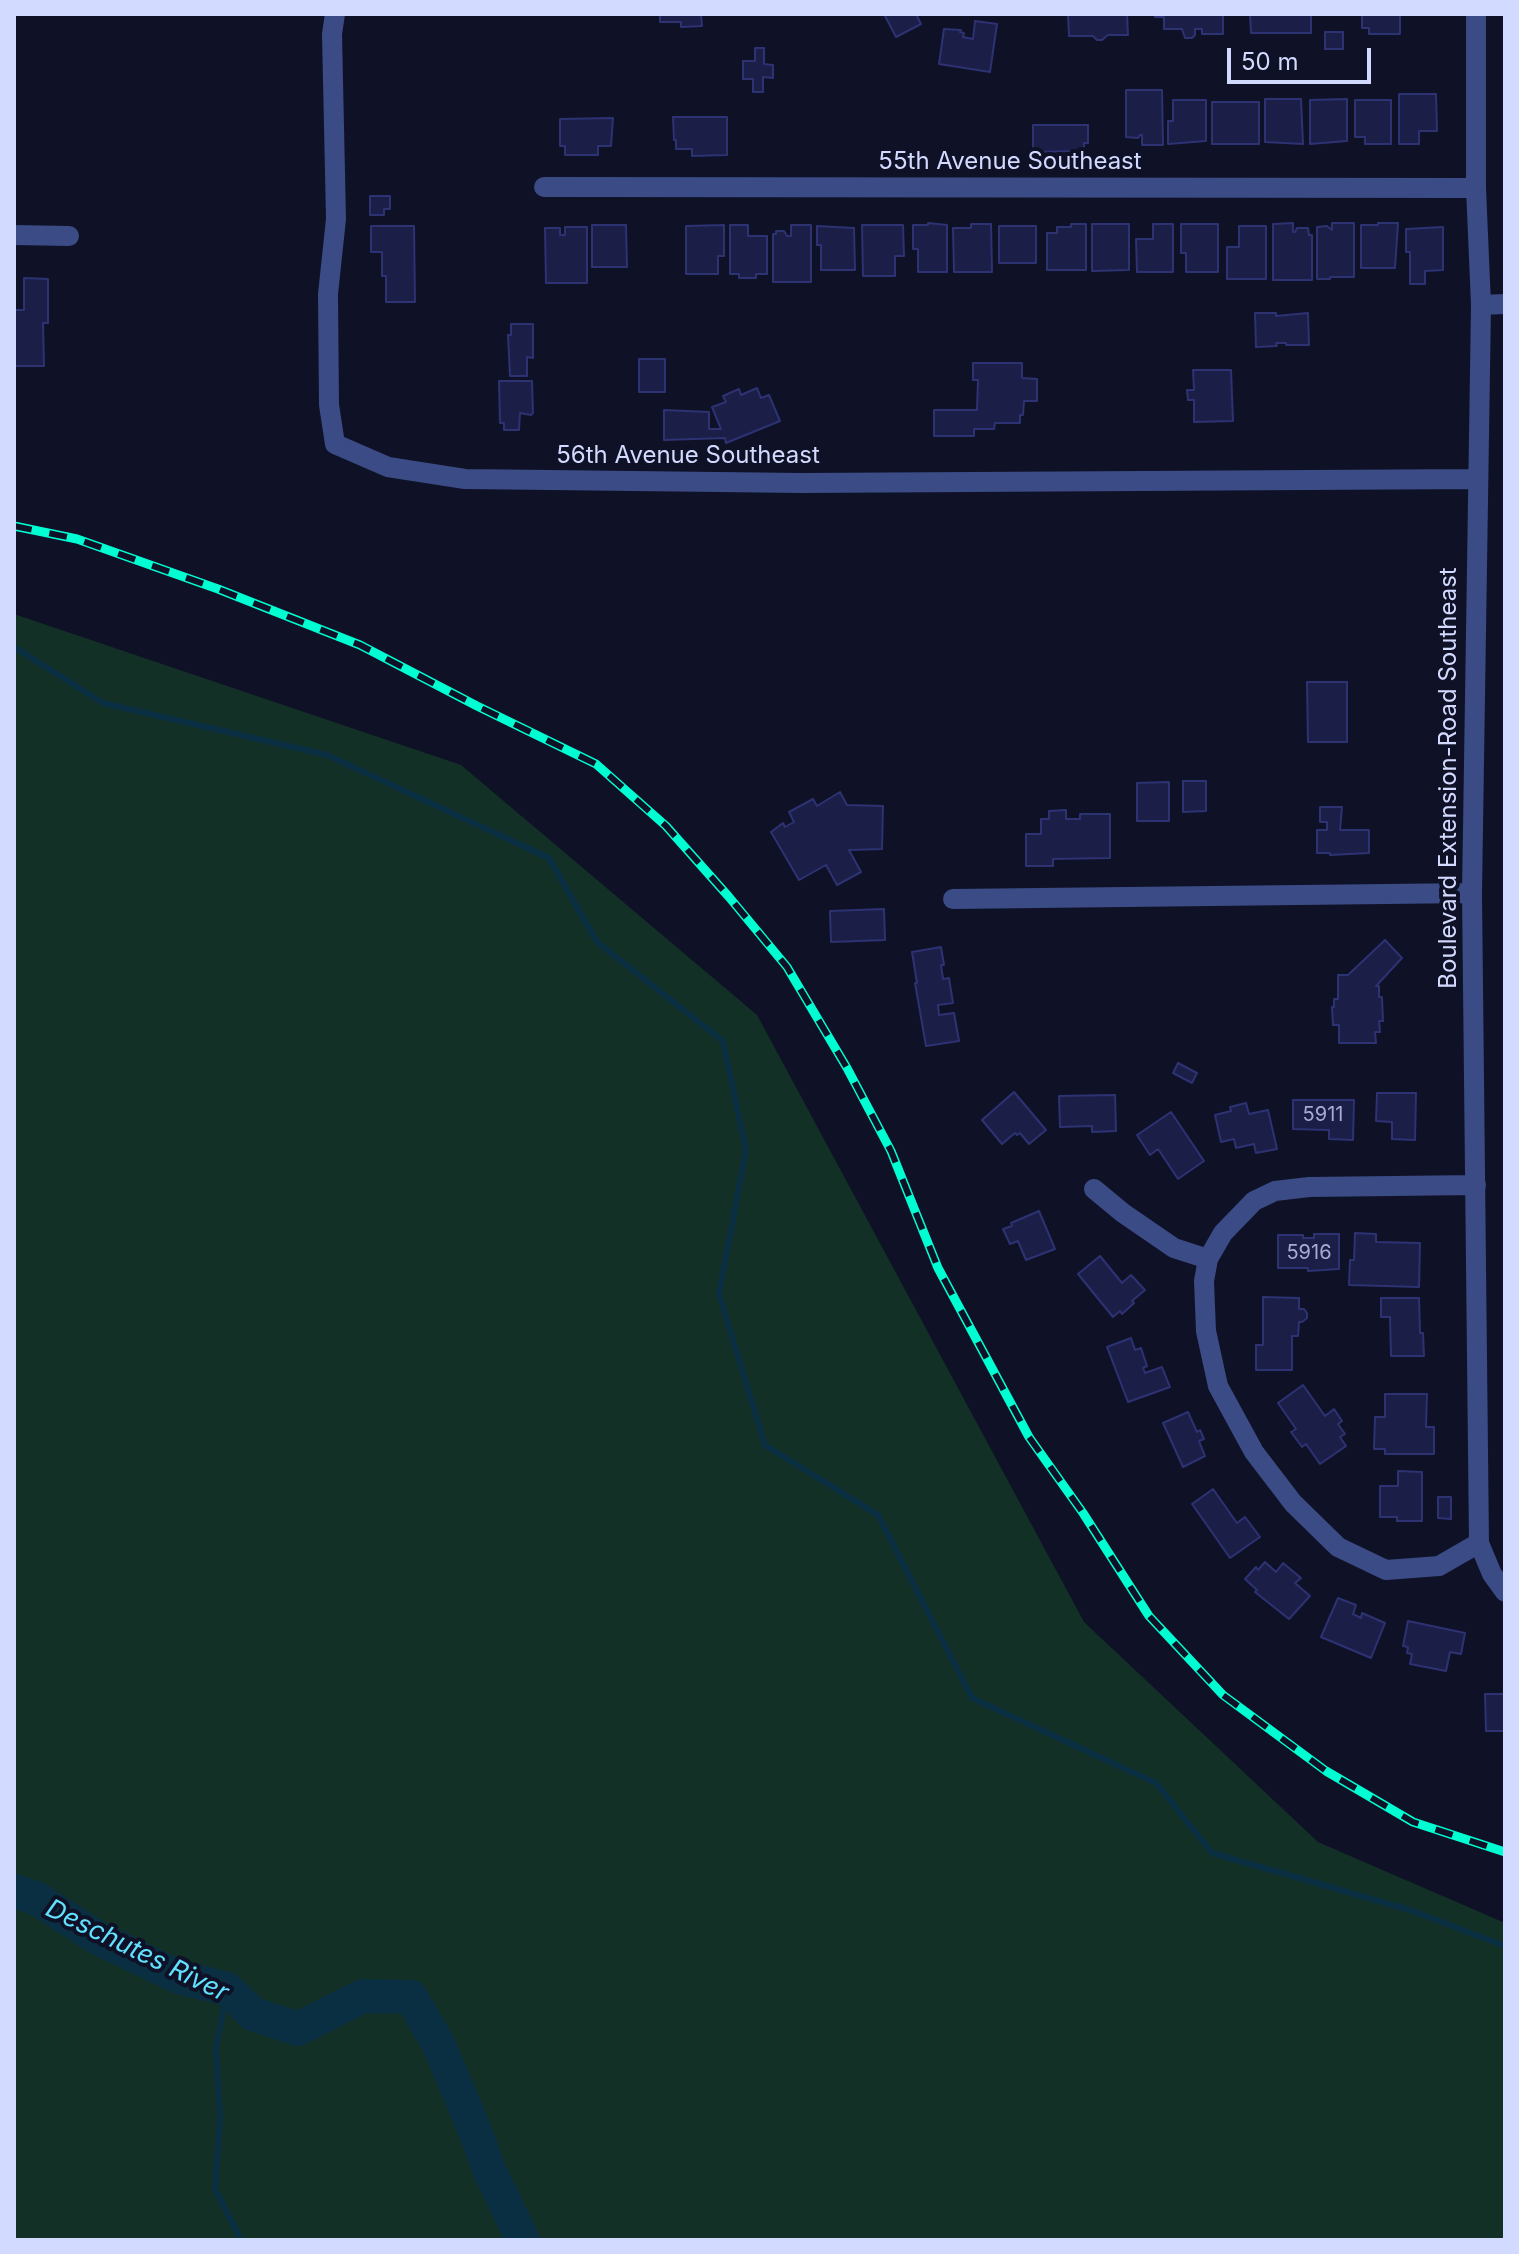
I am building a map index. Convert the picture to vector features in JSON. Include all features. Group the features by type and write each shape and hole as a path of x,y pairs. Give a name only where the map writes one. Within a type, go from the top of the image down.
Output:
{"street":[{"name":"56th Avenue Southeast","path":"335,14 332,34 336,219 328,294 329,405 335,444 388,467 465,479 636,482 1477,479"},
{"name":"Boulevard Extension-Road Southeast","path":"1476,14 1476,188 1481,305 1472,893 1479,1543"},
{"name":"55th Avenue Southeast","path":"544,187 1476,188"},
{"path":"14,235 69,236"},
{"path":"1481,305 1505,304"},
{"path":"953,899 1472,893"},
{"path":"1476,1185 1309,1187 1275,1191 1254,1201 1223,1233 1208,1259 1204,1281 1206,1331 1218,1386 1254,1452 1293,1503 1338,1547 1386,1570 1439,1566 1479,1543 1492,1574 1505,1592"},
{"path":"1094,1189 1174,1248 1208,1259"}],"green space":[{"path":"14,614 461,765 757,1015 1084,1622 1318,1842 1505,1923 1505,2240 14,2240"}],"building":[{"path":"660,14 701,14 702,26 681,27 681,22 660,22"},
{"path":"884,14 916,14 921,24 896,37"},
{"path":"1068,14 1127,14 1128,35 1108,35 1102,40 1093,36 1069,36"},
{"path":"1155,14 1223,14 1223,34 1202,34 1202,29 1195,29 1192,38 1185,38 1182,29 1164,29 1164,17 1155,17"},
{"path":"1250,14 1311,14 1311,33 1251,33"},
{"path":"1362,14 1400,14 1400,34 1369,34 1369,28 1362,28"},
{"path":"975,21 997,24 990,72 939,64 944,29 961,30 963,37 973,39"},
{"path":"1325,32 1343,32 1343,49 1325,49"},
{"path":"755,48 764,48 764,64 773,65 773,78 763,77 763,92 753,92 753,79 743,79 743,61 755,61"},
{"path":"1126,90 1162,90 1163,145 1142,145 1142,135 1138,138 1126,137"},
{"path":"1399,94 1436,94 1437,131 1419,131 1419,144 1399,144"},
{"path":"1265,99 1301,99 1303,144 1265,142"},
{"path":"1347,99 1347,141 1310,144 1310,100"},
{"path":"1173,100 1206,100 1206,141 1168,144 1168,121 1173,121"},
{"path":"1355,100 1391,100 1391,144 1365,144 1365,137 1355,137"},
{"path":"1212,102 1259,102 1259,144 1212,144"},
{"path":"673,117 727,117 727,155 692,156 692,149 676,149"},
{"path":"613,118 611,146 598,146 598,155 565,155 565,146 560,146 560,119"},
{"path":"1033,125 1088,125 1088,143 1084,143 1084,151 1033,152"},
{"path":"370,196 390,196 390,209 384,209 384,215 370,215"},
{"path":"1293,223 1293,232 1297,228 1308,228 1309,235 1312,235 1312,280 1273,280 1273,224"},
{"path":"1332,223 1354,223 1354,277 1317,279 1317,227 1327,226 1332,230"},
{"path":"1398,223 1395,268 1361,268 1361,225"},
{"path":"971,224 991,224 992,272 954,272 953,228 971,228"},
{"path":"1071,224 1086,224 1086,270 1047,270 1047,233 1057,233 1057,227 1071,227"},
{"path":"1092,224 1129,224 1129,270 1092,271"},
{"path":"1153,224 1173,224 1173,272 1137,272 1136,239 1153,239"},
{"path":"1181,224 1218,224 1218,272 1186,272 1186,253 1181,253"},
{"path":"592,225 626,225 627,267 592,267"},
{"path":"724,225 724,256 718,256 718,274 686,274 686,226"},
{"path":"730,225 748,225 748,236 767,236 767,274 756,274 756,278 739,278 739,274 730,274"},
{"path":"791,225 811,225 811,282 773,282 773,234 784,231 791,236"},
{"path":"862,225 903,225 904,256 895,256 895,276 863,276"},
{"path":"913,225 947,225 947,272 918,272 918,249 913,249"},
{"path":"371,226 414,226 415,302 386,302 382,252 371,252"},
{"path":"817,226 854,228 855,270 821,270"},
{"path":"999,226 1036,226 1036,263 999,263"},
{"path":"1239,226 1266,226 1266,279 1227,279 1227,247 1239,247"},
{"path":"565,227 587,227 587,283 546,283 545,228 560,228 560,235 565,235"},
{"path":"1443,227 1443,270 1425,271 1425,284 1410,284 1406,229"},
{"path":"24,278 48,279 48,323 43,323 44,366 14,366 14,310 24,310"},
{"path":"1255,313 1276,313 1276,316 1308,313 1309,345 1276,343 1277,346 1256,347"},
{"path":"511,324 533,324 533,358 527,357 527,376 510,376 508,335 511,335"},
{"path":"639,359 665,359 665,392 639,392"},
{"path":"973,363 1022,363 1022,378 1037,379 1037,401 1024,401 1020,423 995,423 994,429 974,429 974,436 934,436 934,410 977,410 978,380 973,380"},
{"path":"1193,370 1231,370 1233,421 1194,422 1194,400 1188,400 1187,390 1194,390"},
{"path":"499,381 532,381 533,413 520,413 519,430 504,430 504,423 500,423"},
{"path":"757,388 761,398 769,395 780,421 726,443 725,438 664,440 664,410 709,412 709,429 721,429 712,407 726,402 723,396 739,389 741,395"},
{"path":"1307,682 1347,682 1347,742 1308,742"},
{"path":"1183,781 1206,781 1206,811 1183,812"},
{"path":"1169,782 1169,821 1137,821 1137,783"},
{"path":"840,792 847,805 883,806 882,849 849,850 861,872 837,885 826,865 799,880 771,832 783,823 785,827 794,822 789,812 813,799 817,806"},
{"path":"1320,807 1342,807 1340,830 1369,830 1369,853 1317,853 1317,830 1327,830 1327,822 1320,822"},
{"path":"1066,810 1066,819 1080,819 1080,814 1110,814 1110,858 1053,859 1053,866 1026,866 1026,834 1041,834 1041,819 1049,819 1049,811"},
{"path":"884,909 885,940 831,942 830,911"},
{"path":"1385,940 1402,958 1376,986 1379,986 1379,997 1382,997 1383,1021 1379,1021 1380,1032 1375,1032 1376,1043 1339,1043 1339,1025 1333,1025 1332,1007 1334,999 1338,999 1338,975 1348,975"},
{"path":"941,947 943,979 949,978 953,1003 938,1005 939,1015 954,1013 959,1041 926,1046 912,952"},
{"path":"1178,1063 1197,1073 1192,1083 1173,1073"},
{"path":"1014,1092 1046,1130 1029,1144 1020,1133 1015,1133 1002,1144 982,1120"},
{"path":"1377,1093 1416,1093 1415,1140 1392,1139 1392,1122 1376,1121"},
{"path":"1115,1095 1116,1131 1092,1132 1092,1126 1060,1127 1059,1096"},
{"path":"1293,1100 1354,1100 1353,1140 1329,1139 1329,1130 1293,1129"},
{"path":"1246,1103 1249,1114 1268,1110 1277,1149 1256,1153 1254,1144 1236,1148 1234,1139 1221,1142 1215,1115"},
{"path":"1171,1112 1204,1161 1178,1179 1158,1149 1150,1155 1137,1135"},
{"path":"1039,1211 1055,1249 1026,1260 1018,1241 1010,1244 1003,1229"},
{"path":"1355,1233 1376,1234 1376,1242 1420,1243 1419,1287 1349,1285"},
{"path":"1314,1234 1339,1234 1339,1269 1308,1271 1308,1268 1278,1268 1278,1235 1314,1238"},
{"path":"1100,1256 1122,1283 1131,1275 1145,1290 1122,1314 1120,1311 1113,1317 1078,1274"},
{"path":"1263,1297 1299,1298 1299,1309 1307,1313 1307,1318 1299,1322 1298,1336 1292,1336 1292,1370 1256,1370 1256,1345 1263,1345"},
{"path":"1381,1298 1419,1298 1424,1356 1391,1356 1390,1317 1381,1317"},
{"path":"1131,1338 1135,1350 1141,1348 1147,1366 1143,1368 1145,1373 1162,1367 1170,1387 1128,1402 1107,1347"},
{"path":"1303,1385 1325,1416 1334,1409 1342,1421 1338,1424 1345,1434 1340,1437 1346,1446 1320,1464 1306,1444 1302,1447 1291,1432 1296,1429 1278,1403"},
{"path":"1385,1394 1427,1394 1426,1427 1434,1427 1434,1454 1385,1454 1385,1449 1374,1449 1375,1417 1385,1417"},
{"path":"1188,1412 1197,1432 1200,1430 1204,1439 1199,1441 1205,1456 1183,1467 1163,1423"},
{"path":"1398,1471 1422,1472 1422,1521 1380,1517 1380,1486 1398,1486"},
{"path":"1213,1489 1237,1523 1245,1517 1260,1537 1230,1558 1192,1504"},
{"path":"1438,1497 1451,1497 1451,1519 1438,1518"},
{"path":"1265,1562 1276,1572 1283,1563 1301,1578 1295,1583 1310,1596 1289,1619 1255,1592 1257,1590 1245,1579"},
{"path":"1338,1598 1356,1605 1353,1614 1361,1618 1362,1613 1385,1623 1371,1658 1321,1637"},
{"path":"1408,1621 1465,1633 1461,1654 1450,1652 1446,1671 1410,1664 1412,1654 1407,1653 1408,1647 1403,1646"},
{"path":"1485,1694 1505,1694 1505,1731 1486,1731"}],"waterway":[{"path":"14,647 103,703 327,755 549,858 597,942 723,1041 746,1150 719,1294 765,1445 878,1515 972,1698 1156,1783 1212,1853 1410,1910 1505,1946"},
{"name":"Deschutes River","path":"14,1891 36,1898 98,1938 179,1977 227,1989 253,2014 298,2029 363,1996 411,1997 439,2045 490,2172 523,2240"},
{"path":"227,1989 216,2048 220,2119 215,2189 241,2240"}],"railway":[{"path":"14,526 77,539 218,589 360,645 596,764 666,826 787,967 847,1068 891,1151 938,1268 1029,1437 1083,1513 1149,1616 1223,1695 1326,1771 1413,1822 1505,1852"}]}
